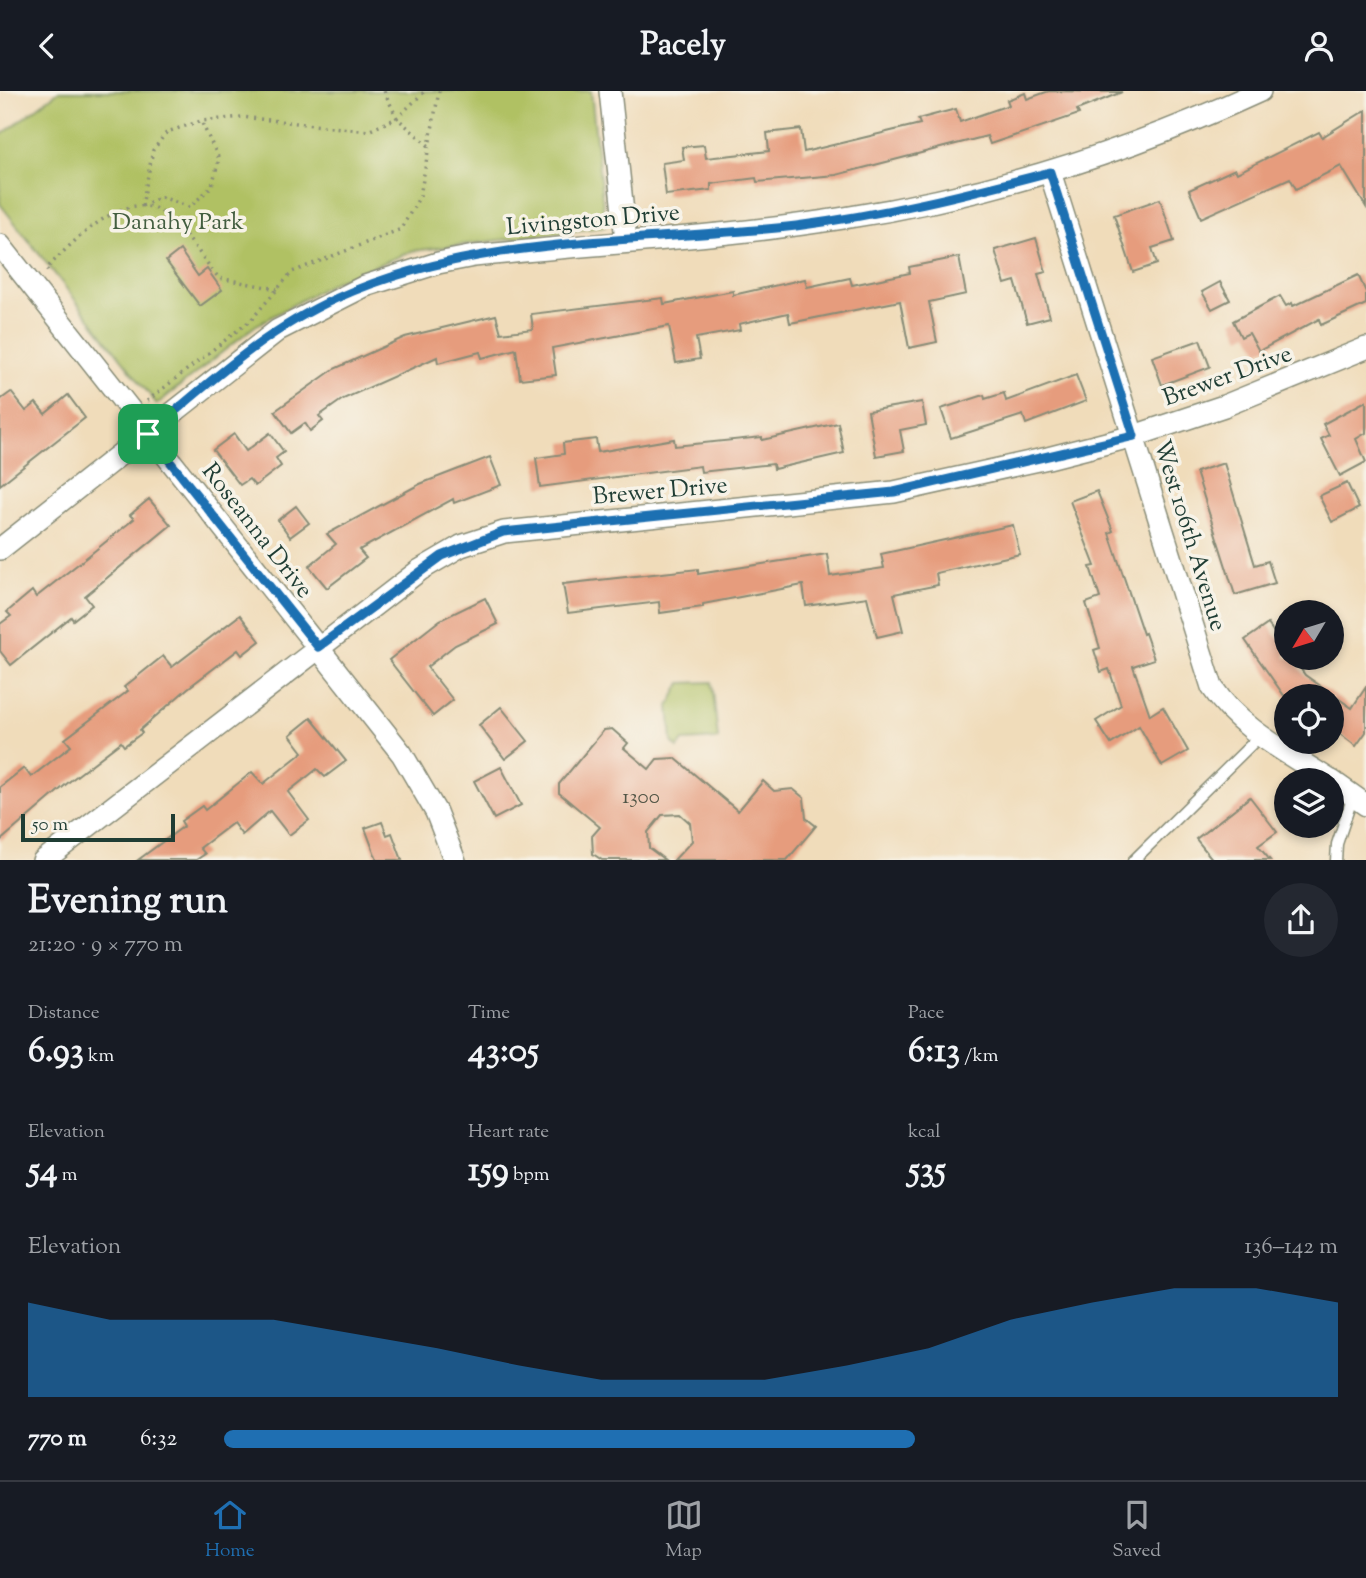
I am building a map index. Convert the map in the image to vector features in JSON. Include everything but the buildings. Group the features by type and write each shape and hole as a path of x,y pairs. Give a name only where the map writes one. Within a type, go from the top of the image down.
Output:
{"street":[{"path":"610,91 626,240"},
{"name":"Livingston Drive","path":"0,549 278,330 365,286 425,267 474,256 724,233 848,218 978,191 1050,172 1213,113 1260,91"},
{"name":"West 106th Avenue","path":"1050,172 1212,687 1222,703 1261,735 1311,768"},
{"name":"Roseanna Drive","path":"0,244 140,406 148,434 414,771 436,812 454,860"},
{"name":"Brewer Drive","path":"43,860 318,647 442,556 503,532 894,492 1134,436 1237,401 1366,348"},
{"name":"West 106th Avenue","path":"1344,790 1360,801"}],"lane":[{"path":"1133,860 1261,735"},
{"path":"1336,860 1337,844 1360,801"}],"path":[{"path":"142,207 153,150 167,132 201,121 242,117 368,131 397,118 425,91"},
{"path":"140,406 251,320 292,272 401,229 420,196 439,91"},
{"path":"385,93 397,118 429,146"},
{"path":"54,280 46,269 87,228 104,216 142,207 161,197 190,207 212,186 219,159 201,121"},
{"path":"142,207 166,214 219,278 277,289"},
{"path":"140,389 140,406"}],"green space":[{"name":"Danahy Park","path":"59,91 591,91 605,227 413,251 334,282 255,326 157,404 0,204 0,136"},
{"path":"712,682 718,739 683,741 678,748 672,742 669,706 681,683"}],"route":[{"path":"1050,172 1134,436 894,492 819,502 503,532 461,546 442,556 318,647 148,434 252,348 278,330 337,298 400,274 474,256 848,218 978,191 1050,172"}]}
